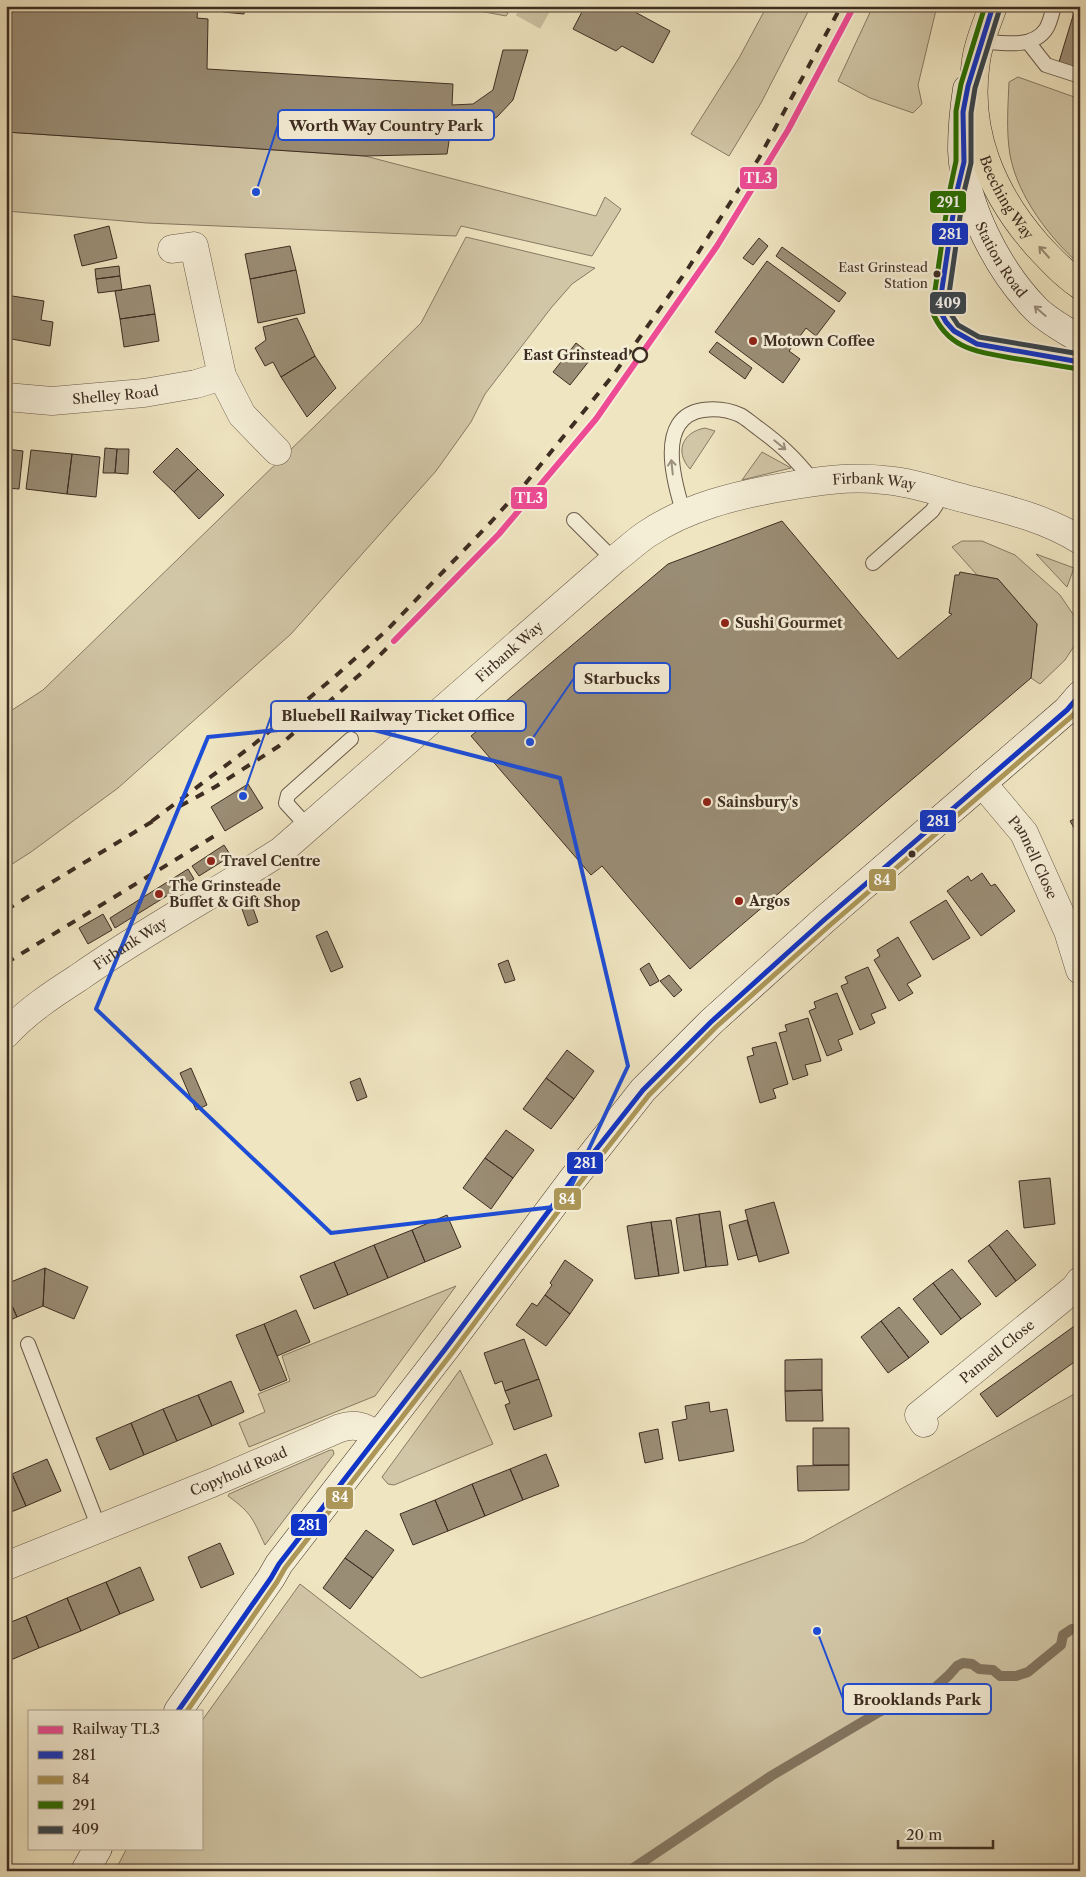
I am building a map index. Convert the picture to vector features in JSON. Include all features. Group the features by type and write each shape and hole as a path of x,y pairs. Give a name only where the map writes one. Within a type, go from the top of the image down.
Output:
{"highway":[{"name":"Station Road","path":"979,50 993,6"},
{"name":"Beeching Way","path":"979,50 974,85 974,111 978,136 988,167 1000,194 1034,241 1052,262 1080,285"}],"street":[{"name":"Station Road","path":"979,50 968,86 963,112 962,150 975,208 986,235 1000,261 1037,310 1062,329 1080,339"},
{"path":"172,249 194,246 222,376 242,415 277,451"},
{"name":"Shelley Road","path":"6,398 52,401 144,394 196,384 222,376"},
{"name":"Firbank Way","path":"6,1034 46,999 104,960 273,856 614,560 647,534 684,514 728,498 813,481 839,478 887,480 1006,509 1052,525 1080,540"},
{"name":"Firbank Way","path":"1052,525 1080,520"},
{"path":"179,1710 279,1564 642,1090 710,1022 824,920 1067,710 1080,695"},
{"name":"Pannell Close","path":"982,783 1024,834 1068,932 1080,970"},
{"name":"Pannell Close","path":"924,1423 919,1415 1074,1288 1080,1281"},
{"name":"Copyhold Road","path":"6,1566 348,1426 362,1426 378,1435"},
{"path":"86,1871 97,1850"}],"lane":[{"path":"979,50 1006,44 1028,42 1045,30 1054,6"},
{"path":"1028,42 1046,65 1080,76"},
{"path":"964,162 940,292 939,309 944,322 963,338 978,344 1080,362"},
{"path":"684,514 674,484 671,451 678,424 692,411 716,408 741,415 784,447 813,481"},
{"path":"872,563 932,511 941,493"},
{"path":"574,520 614,560"},
{"path":"308,827 286,803 288,795 351,739"},
{"path":"28,1344 99,1528"}],"highlighted area":[{"path":"347,723 560,778 628,1066 562,1206 331,1233 96,1009 208,737"}],"shaded area":[{"path":"453,6 493,6 508,13 506,16"},
{"path":"767,6 811,6 761,103 729,156 691,134 739,58"},
{"path":"873,6 937,6 918,85 922,104 913,113 870,98 838,81"},
{"path":"1018,77 1080,99 1080,265 1057,242 1036,215 1027,201 1014,171 1009,146 1008,100 1009,82"},
{"path":"6,132 365,156 596,216 605,197 621,209 592,256 461,226 456,236 147,223 6,211"},
{"path":"466,237 595,268 572,284 551,308 485,394 471,422 436,471 291,634 118,788 31,852 6,868 6,714 43,690 421,323"},
{"path":"705,428 715,431 690,469 682,456 683,443 691,434"},
{"path":"762,452 791,468 742,480"},
{"path":"962,541 982,541 1015,555 1060,595 1079,623 1078,640 1065,660 1040,684 1031,678 1037,624 998,579 977,575 952,547"},
{"path":"1036,554 1074,568 1067,587"},
{"path":"456,1286 375,1396 249,1447 239,1423 265,1412 258,1394 290,1381 282,1356"},
{"path":"460,1370 493,1444 394,1485 388,1484 382,1477"},
{"path":"1080,1391 1080,1863 1060,1871 115,1871 126,1850 202,1850 202,1721 300,1584 421,1678 804,1542"},
{"path":"333,1450 334,1454 265,1545 248,1513 228,1496 229,1494"}],"building":[{"path":"6,6 198,6 197,18 208,19 207,69 453,84 452,105 473,104 493,90 503,50 528,50 513,100 497,117 479,127 451,129 447,154 365,156 6,132"},
{"path":"223,6 245,6 244,14 223,12"},
{"path":"585,6 638,6 635,12 670,31 653,63 622,46 616,51 573,29"},
{"path":"1076,6 1080,6 1080,69 1059,62"},
{"path":"109,226 117,258 82,266 74,235"},
{"path":"759,238 768,246 753,265 743,258"},
{"path":"290,246 296,270 250,279 245,254"},
{"path":"782,247 846,293 839,302 776,256"},
{"name":"East Grinstead Station","path":"767,261 835,311 816,336 806,328 789,351 800,359 783,383 715,332"},
{"path":"119,266 120,276 96,279 95,269"},
{"path":"296,270 305,313 258,323 250,279"},
{"path":"120,276 122,290 98,293 96,279"},
{"path":"150,285 155,314 120,319 115,291"},
{"path":"6,295 44,301 41,320 53,322 50,346 6,338"},
{"path":"155,314 159,341 124,347 120,319"},
{"path":"297,318 315,356 281,377 273,362 265,366 255,348 266,340 263,327"},
{"path":"717,342 752,368 745,379 709,352"},
{"path":"576,343 593,356 570,385 553,372"},
{"path":"315,356 336,388 307,417 281,377"},
{"path":"105,448 117,449 115,473 103,473"},
{"path":"177,448 198,469 174,492 153,472"},
{"path":"6,449 23,451 19,489 6,488"},
{"path":"117,449 129,449 128,474 115,473"},
{"path":"31,450 72,454 67,494 26,489"},
{"path":"72,454 100,457 96,497 67,494"},
{"path":"198,469 224,495 199,519 174,492"},
{"name":"Sainsbury's","path":"782,521 898,659 952,614 949,613 955,575 959,575 960,572 998,579 1037,624 1031,678 690,969 602,866 591,875 471,736 488,722 486,718 668,564"},
{"path":"248,784 263,808 225,831 211,807"},
{"path":"1080,816 1080,838 1070,821"},
{"name":"Travel Centre","path":"224,845 231,856 199,876 192,866"},
{"name":"The Grinsteade Buffet & Gift Shop","path":"188,869 194,879 115,928 110,918"},
{"path":"982,873 991,886 995,884 1015,911 981,936 947,891 968,876 971,881"},
{"path":"946,900 970,938 933,960 910,922"},
{"path":"251,903 258,922 248,926 241,906"},
{"path":"103,914 112,930 88,944 79,928"},
{"path":"327,931 343,967 331,972 316,936"},
{"path":"898,937 921,976 907,984 913,993 899,1001 874,960 880,956 877,950"},
{"path":"508,960 515,980 505,983 498,964"},
{"path":"649,963 659,981 650,986 640,969"},
{"path":"868,967 886,1008 871,1014 875,1023 860,1030 841,986 848,983 845,977"},
{"path":"669,975 682,990 674,997 660,981"},
{"path":"837,993 853,1034 838,1040 842,1050 827,1056 809,1011 816,1008 814,1002"},
{"path":"808,1018 821,1061 805,1065 808,1075 793,1080 779,1033 787,1031 785,1025"},
{"path":"776,1042 788,1084 773,1089 776,1098 760,1103 747,1057 754,1055 752,1048"},
{"path":"567,1050 594,1071 574,1099 546,1078"},
{"path":"191,1068 207,1105 196,1110 180,1073"},
{"path":"360,1078 367,1097 357,1101 350,1082"},
{"path":"546,1078 574,1099 551,1129 523,1109"},
{"path":"506,1130 534,1150 513,1178 485,1158"},
{"path":"485,1158 513,1178 491,1209 463,1188"},
{"path":"1050,1178 1055,1224 1024,1228 1019,1181"},
{"path":"774,1202 789,1253 759,1262 745,1210"},
{"path":"720,1211 728,1265 706,1267 699,1214"},
{"path":"699,1214 706,1267 684,1271 676,1218"},
{"path":"447,1215 461,1247 425,1262 412,1230"},
{"path":"671,1220 679,1273 659,1276 651,1222"},
{"path":"747,1220 757,1255 738,1260 729,1225"},
{"path":"651,1222 659,1276 635,1279 627,1226"},
{"path":"412,1230 425,1262 388,1278 374,1245"},
{"path":"1007,1230 1036,1265 1016,1281 989,1245"},
{"path":"374,1245 388,1278 348,1295 334,1262"},
{"path":"989,1245 1016,1281 996,1297 968,1261"},
{"path":"565,1260 593,1280 570,1314 545,1295 552,1285 550,1283"},
{"path":"334,1262 348,1295 314,1309 300,1276"},
{"path":"45,1268 88,1287 74,1319 43,1306"},
{"path":"45,1268 43,1306 17,1317 6,1292 6,1284"},
{"path":"952,1269 981,1304 961,1319 933,1283"},
{"path":"933,1283 961,1319 941,1335 913,1299"},
{"path":"6,1292 17,1317 6,1322"},
{"path":"545,1295 570,1314 546,1346 516,1325 532,1303 537,1306"},
{"path":"899,1307 929,1342 909,1358 881,1321"},
{"path":"296,1310 310,1342 277,1356 264,1324"},
{"path":"881,1321 909,1358 888,1373 861,1337"},
{"path":"1080,1322 1080,1358 997,1417 980,1394"},
{"path":"264,1324 287,1380 260,1391 236,1335"},
{"path":"524,1339 539,1379 505,1391 502,1381 495,1384 484,1353"},
{"path":"822,1359 822,1390 785,1391 785,1360"},
{"path":"539,1379 552,1416 514,1430 505,1405 510,1403 505,1391"},
{"path":"231,1381 244,1412 212,1426 198,1395"},
{"path":"822,1390 823,1421 786,1421 785,1391"},
{"path":"198,1395 212,1426 177,1441 163,1409"},
{"path":"709,1402 710,1412 727,1409 734,1451 679,1461 672,1422 687,1419 685,1406"},
{"path":"163,1409 177,1441 144,1455 131,1423"},
{"path":"131,1423 144,1455 110,1470 96,1438"},
{"path":"813,1428 849,1428 849,1465 813,1465"},
{"path":"658,1429 663,1459 645,1463 639,1433"},
{"path":"546,1454 559,1486 523,1500 510,1469"},
{"path":"47,1459 61,1491 26,1506 12,1474"},
{"path":"849,1465 849,1490 798,1491 797,1466"},
{"path":"510,1469 523,1500 485,1516 472,1484"},
{"path":"12,1474 26,1506 6,1514 6,1477"},
{"path":"472,1484 485,1516 448,1531 435,1500"},
{"path":"435,1500 448,1531 413,1545 400,1514"},
{"path":"366,1530 394,1550 373,1578 345,1558"},
{"path":"220,1543 234,1574 201,1588 188,1557"},
{"path":"345,1558 373,1578 350,1609 323,1588"},
{"path":"140,1567 154,1600 120,1614 106,1582"},
{"path":"106,1582 120,1614 81,1631 67,1598"},
{"path":"67,1598 81,1631 39,1648 26,1616"},
{"path":"26,1616 39,1648 6,1662 6,1624"}],"waterway":[{"path":"629,1871 771,1776 879,1712 900,1702 925,1697 957,1666 963,1663 972,1664 979,1669 993,1670 1000,1676 1016,1676 1028,1672 1061,1645 1063,1635 1072,1629 1080,1629"}],"tunnel":[{"path":"528,22 537,6"}],"railway":[{"path":"152,821 253,745 386,631 525,484 614,374 687,270 759,158 838,12"},
{"path":"180,806 215,787 279,746 366,669 394,641"},
{"path":"6,910 158,818"},
{"path":"6,963 221,832"}],"rail line":[{"name":"TL3","path":"394,641 499,534 596,419 717,246 788,130 854,6"}],"transit line":[{"name":"291","path":"985,6 961,84 956,111 956,161 949,194 932,311 947,334 956,342 967,347 991,354 1079,369"},
{"name":"281","path":"993,6 968,86 963,112 964,162 956,195 939,309 946,322 954,331 977,344 1080,362"},
{"name":"409","path":"1000,8 975,88 971,113 971,163 963,196 947,308 958,325 979,337 1080,354"},
{"name":"281","path":"179,1710 279,1564 643,1090 711,1022 824,920 1067,710 1080,695"},
{"name":"84","path":"188,1710 285,1568 649,1095 716,1027 1080,707"}],"place":[{"name":"Worth Way Country Park","path":"256,192"},
{"name":"East Grinstead Station","path":"937,274"},
{"name":"Motown Coffee","path":"753,341"},
{"name":"East Grinstead","path":"640,355"},
{"name":"Sushi Gourmet","path":"725,623"},
{"name":"Starbucks","path":"530,742"},
{"name":"Bluebell Railway Ticket Office","path":"243,796"},
{"name":"Sainsbury's","path":"707,802"},
{"name":"Travel Centre","path":"211,861"},
{"name":"The Grinsteade Buffet & Gift Shop","path":"159,894"},
{"name":"Argos","path":"739,901"},
{"name":"Brooklands Park","path":"817,1631"}]}
